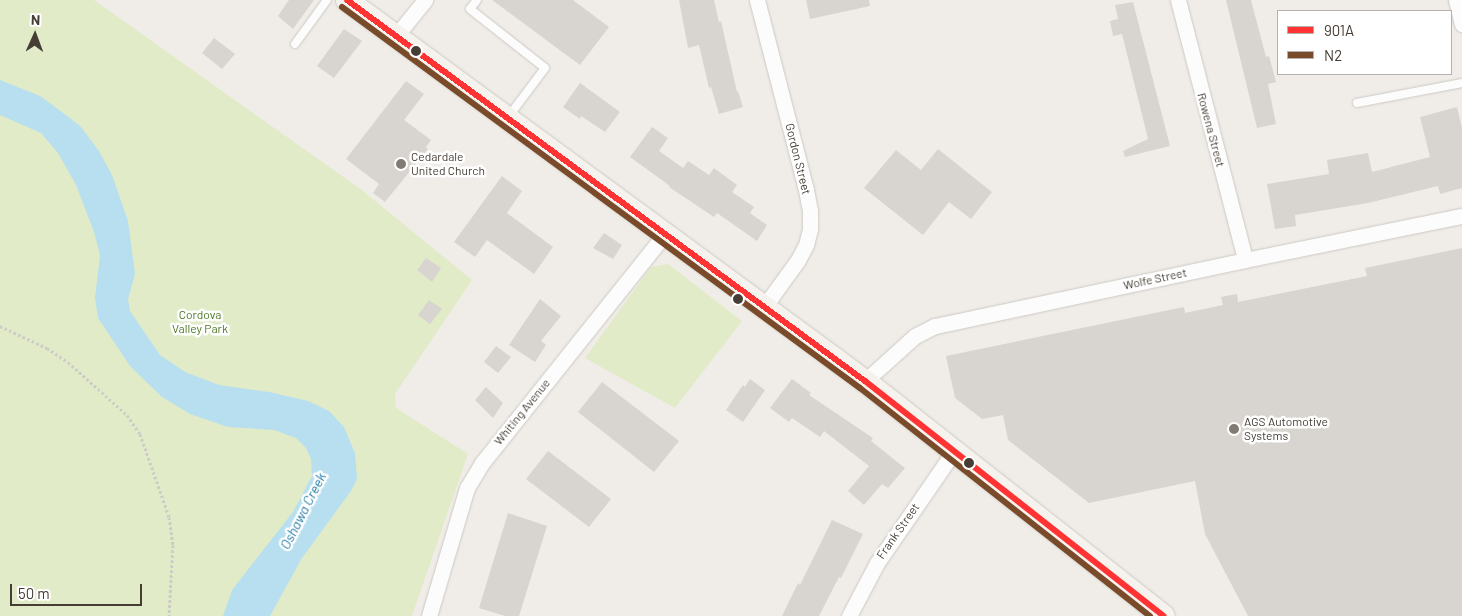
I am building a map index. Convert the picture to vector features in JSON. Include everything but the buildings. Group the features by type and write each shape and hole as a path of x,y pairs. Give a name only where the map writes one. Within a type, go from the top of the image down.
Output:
{"main road":[{"path":"347,0 394,37 865,381 1164,616"}],"street":[{"path":"394,37 425,0"},
{"name":"Gordon Street","path":"757,0 810,212 810,229 806,245 798,260 764,307"},
{"name":"Rowena Street","path":"1178,0 1245,260"},
{"path":"1456,0 1462,24"},
{"name":"Wolfe Street","path":"865,381 915,336 935,326 1462,216"},
{"name":"Whiting Avenue","path":"428,616 467,488 482,463 665,234"},
{"name":"Frank Street","path":"849,616 877,563 954,451"}],"lane":[{"path":"295,44 326,0"},
{"path":"477,0 470,10 545,68 507,118"},
{"path":"1357,103 1462,83"}],"path":[{"path":"0,326 47,348 68,362 128,415 140,434 169,517 173,544 169,616"}],"green space":[{"name":"Cordova Valley Park","path":"0,0 94,0 363,191 472,280 395,394 396,408 468,454 412,616 0,616"},
{"path":"668,264 742,321 675,408 585,358 651,267"}],"water":[{"name":"Oshawa Creek","path":"0,80 40,96 81,127 99,151 112,175 128,221 135,274 128,299 130,311 160,355 185,372 219,385 269,392 308,401 329,411 344,427 355,453 357,479 351,491 302,558 270,616 223,616 232,590 293,512 312,476 311,459 306,448 296,438 274,430 228,427 190,414 162,397 130,366 98,318 95,298 100,255 94,232 76,185 58,153 41,133 0,115"}],"transit line":[{"name":"901A","path":"347,0 865,381 1164,616"},
{"name":"N2","path":"342,7 860,388 1150,616"}],"place":[{"name":"Cedardale United Church","path":"401,164"},
{"name":"AGS Automotive Systems","path":"1234,429"}]}
